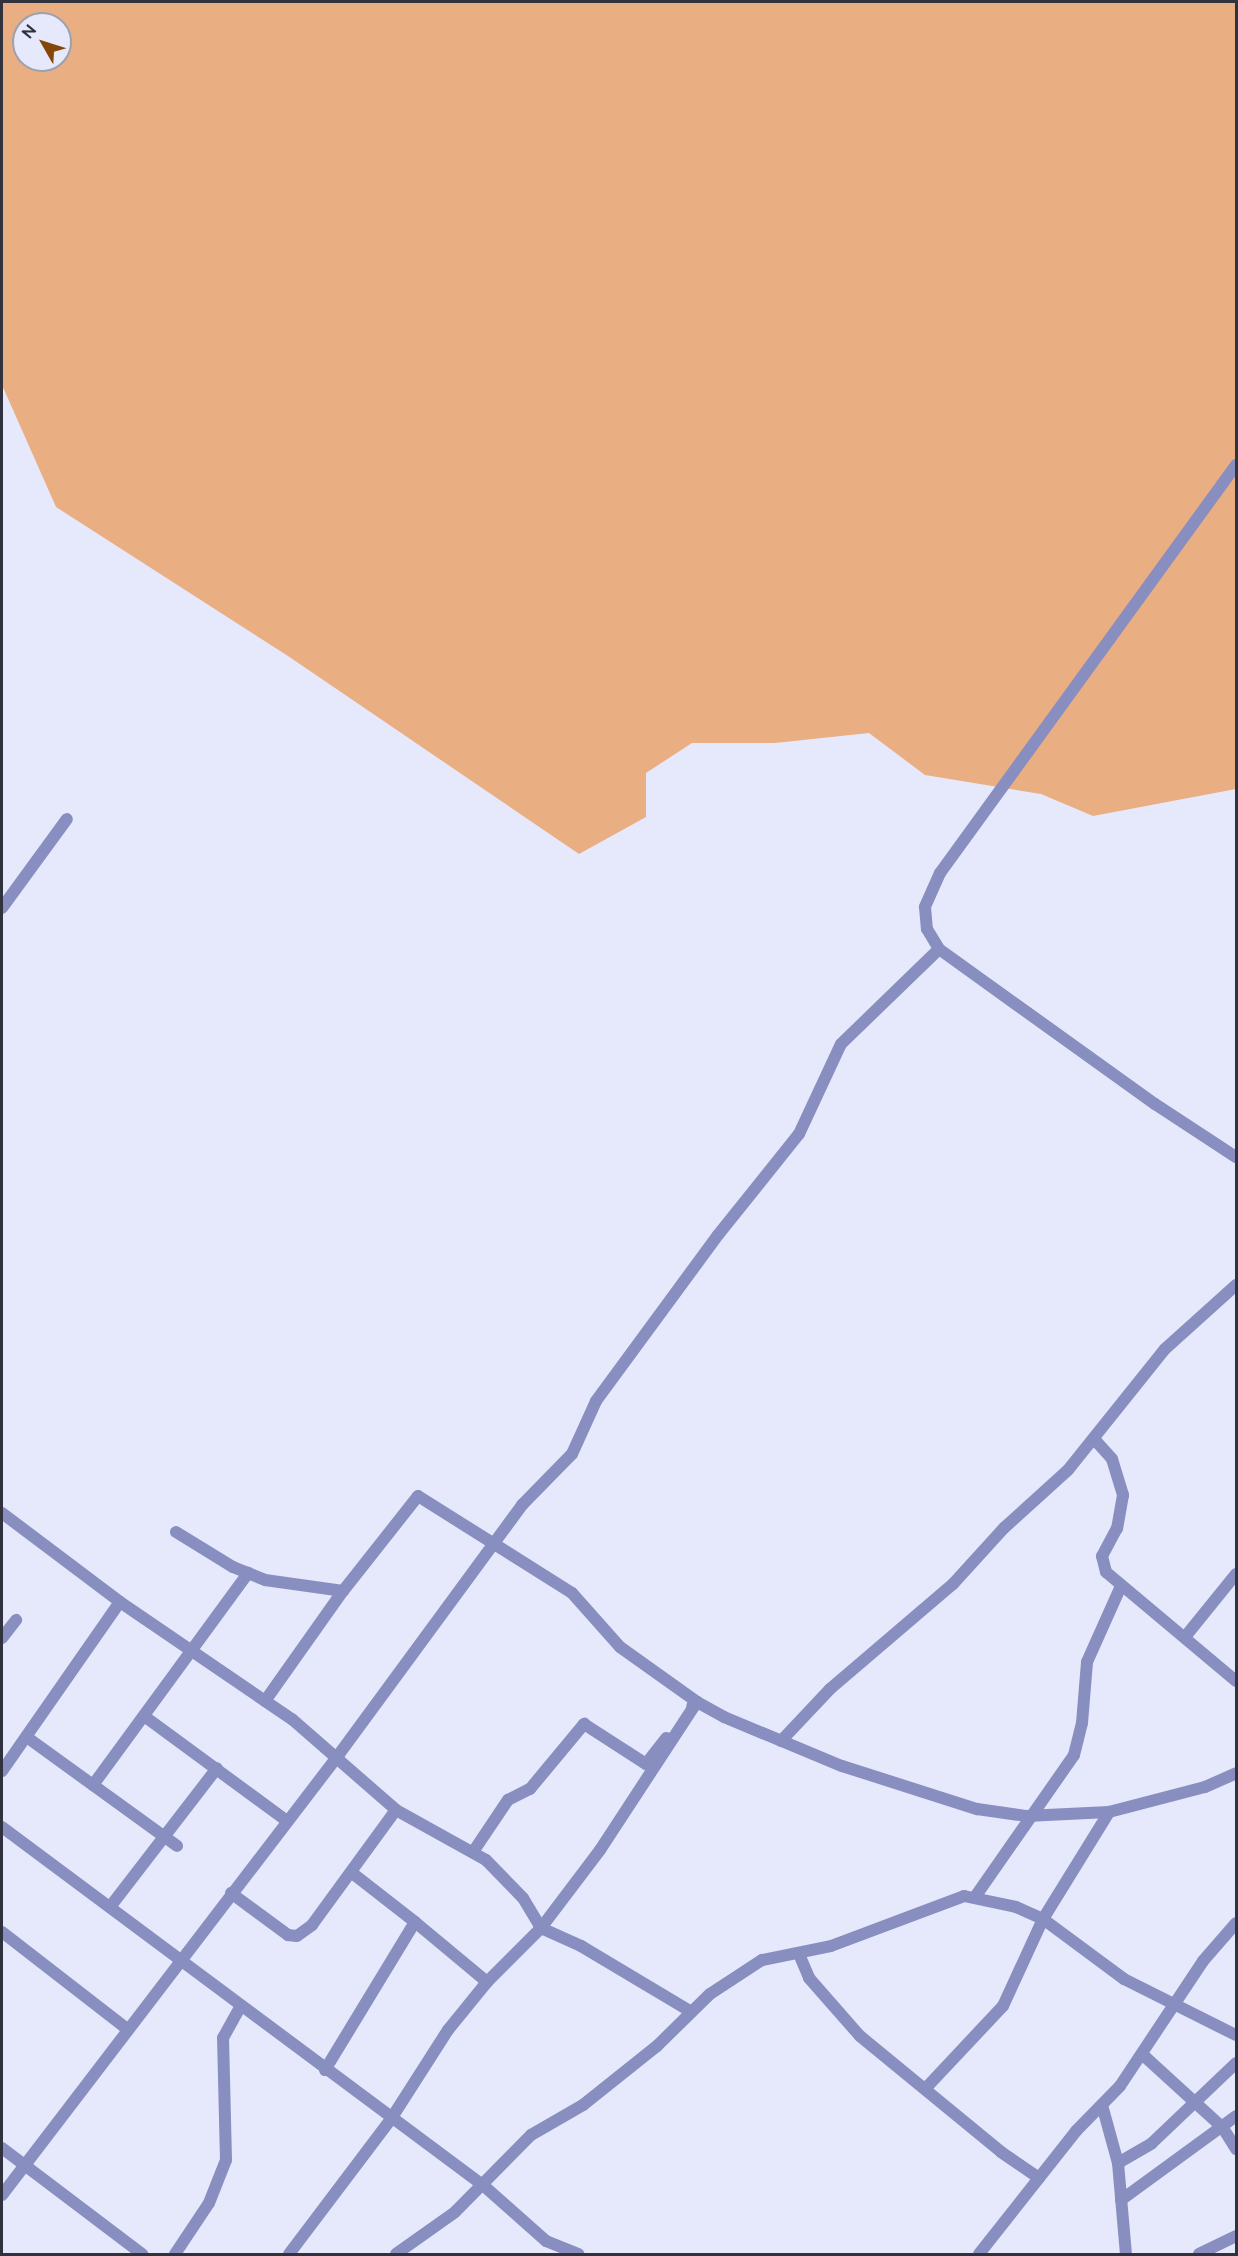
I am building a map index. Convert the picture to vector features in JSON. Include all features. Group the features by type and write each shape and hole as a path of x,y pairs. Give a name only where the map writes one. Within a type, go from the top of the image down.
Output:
{"street":[{"path":"1236,465 940,873 925,907 927,929 939,950 1155,1104 1236,1157"},
{"path":"2,908 67,819"},
{"path":"2,2195 337,1757 522,1505 572,1454 596,1401 718,1235 799,1134 841,1044 939,950"},
{"path":"781,1741 830,1689 953,1584 1095,1440 1118,1405 1165,1349 1236,1285"},
{"path":"1095,1440 1112,1459 1123,1495 1122,1511 1101,1563 1121,1586 1236,1681"},
{"path":"265,1701 343,1591 418,1496 572,1593 620,1647 697,1702 842,1766 977,1809 1031,1816 1109,1812 1234,1779"},
{"path":"2,1513 120,1602 265,1701 337,1757 367,1788 396,1810 473,1852 506,1879 541,1928 581,1946 690,2011"},
{"path":"176,1532 248,1573 265,1580 343,1591"},
{"path":"93,1785 248,1573"},
{"path":"1185,1637 1236,1574"},
{"path":"975,1897 1074,1755 1082,1723 1087,1662 1121,1586"},
{"path":"2,1771 120,1602"},
{"path":"2,1638 16,1620"},
{"path":"473,1852 508,1800 530,1789 584,1724 646,1764 682,1714 697,1702"},
{"path":"289,2254 391,2119 448,2030 487,1982 541,1928 612,1833 697,1702"},
{"path":"144,1716 287,1821"},
{"path":"27,1738 177,1846"},
{"path":"110,1907 217,1768"},
{"path":"231,1893 288,1935 297,1936 312,1925 396,1810"},
{"path":"925,2089 1003,2006 1043,1919 1109,1812"},
{"path":"2,1827 110,1907 178,1962 484,2186 546,2241 578,2254"},
{"path":"352,1873 487,1982"},
{"path":"396,2254 430,2232 484,2186 531,2135 600,2092 657,2046 690,2011 710,1994 762,1960 799,1954 964,1896 1016,1907 1043,1919 1124,1979 1236,2035"},
{"path":"325,2070 415,1922"},
{"path":"979,2254 1004,2227 1039,2178 1102,2105 1142,2054 1203,1961 1236,1923"},
{"path":"2,1932 127,2029"},
{"path":"799,1954 808,1978 827,2002 860,2036 1001,2152 1039,2178"},
{"path":"175,2254 209,2203 226,2160 223,2038 240,2007"},
{"path":"1142,2054 1223,2128 1236,2149"},
{"path":"1118,2163 1152,2143 1236,2063"},
{"path":"1102,2105 1118,2163 1126,2254"},
{"path":"1121,2200 1223,2128 1236,2116"},
{"path":"2,2148 142,2254"},
{"path":"1199,2254 1236,2236"}],"shaded area":[{"path":"2,2 1236,2 1236,789 1093,816 1041,794 925,775 869,733 775,743 692,743 646,773 646,817 579,854 288,656 56,507 2,385"}]}
